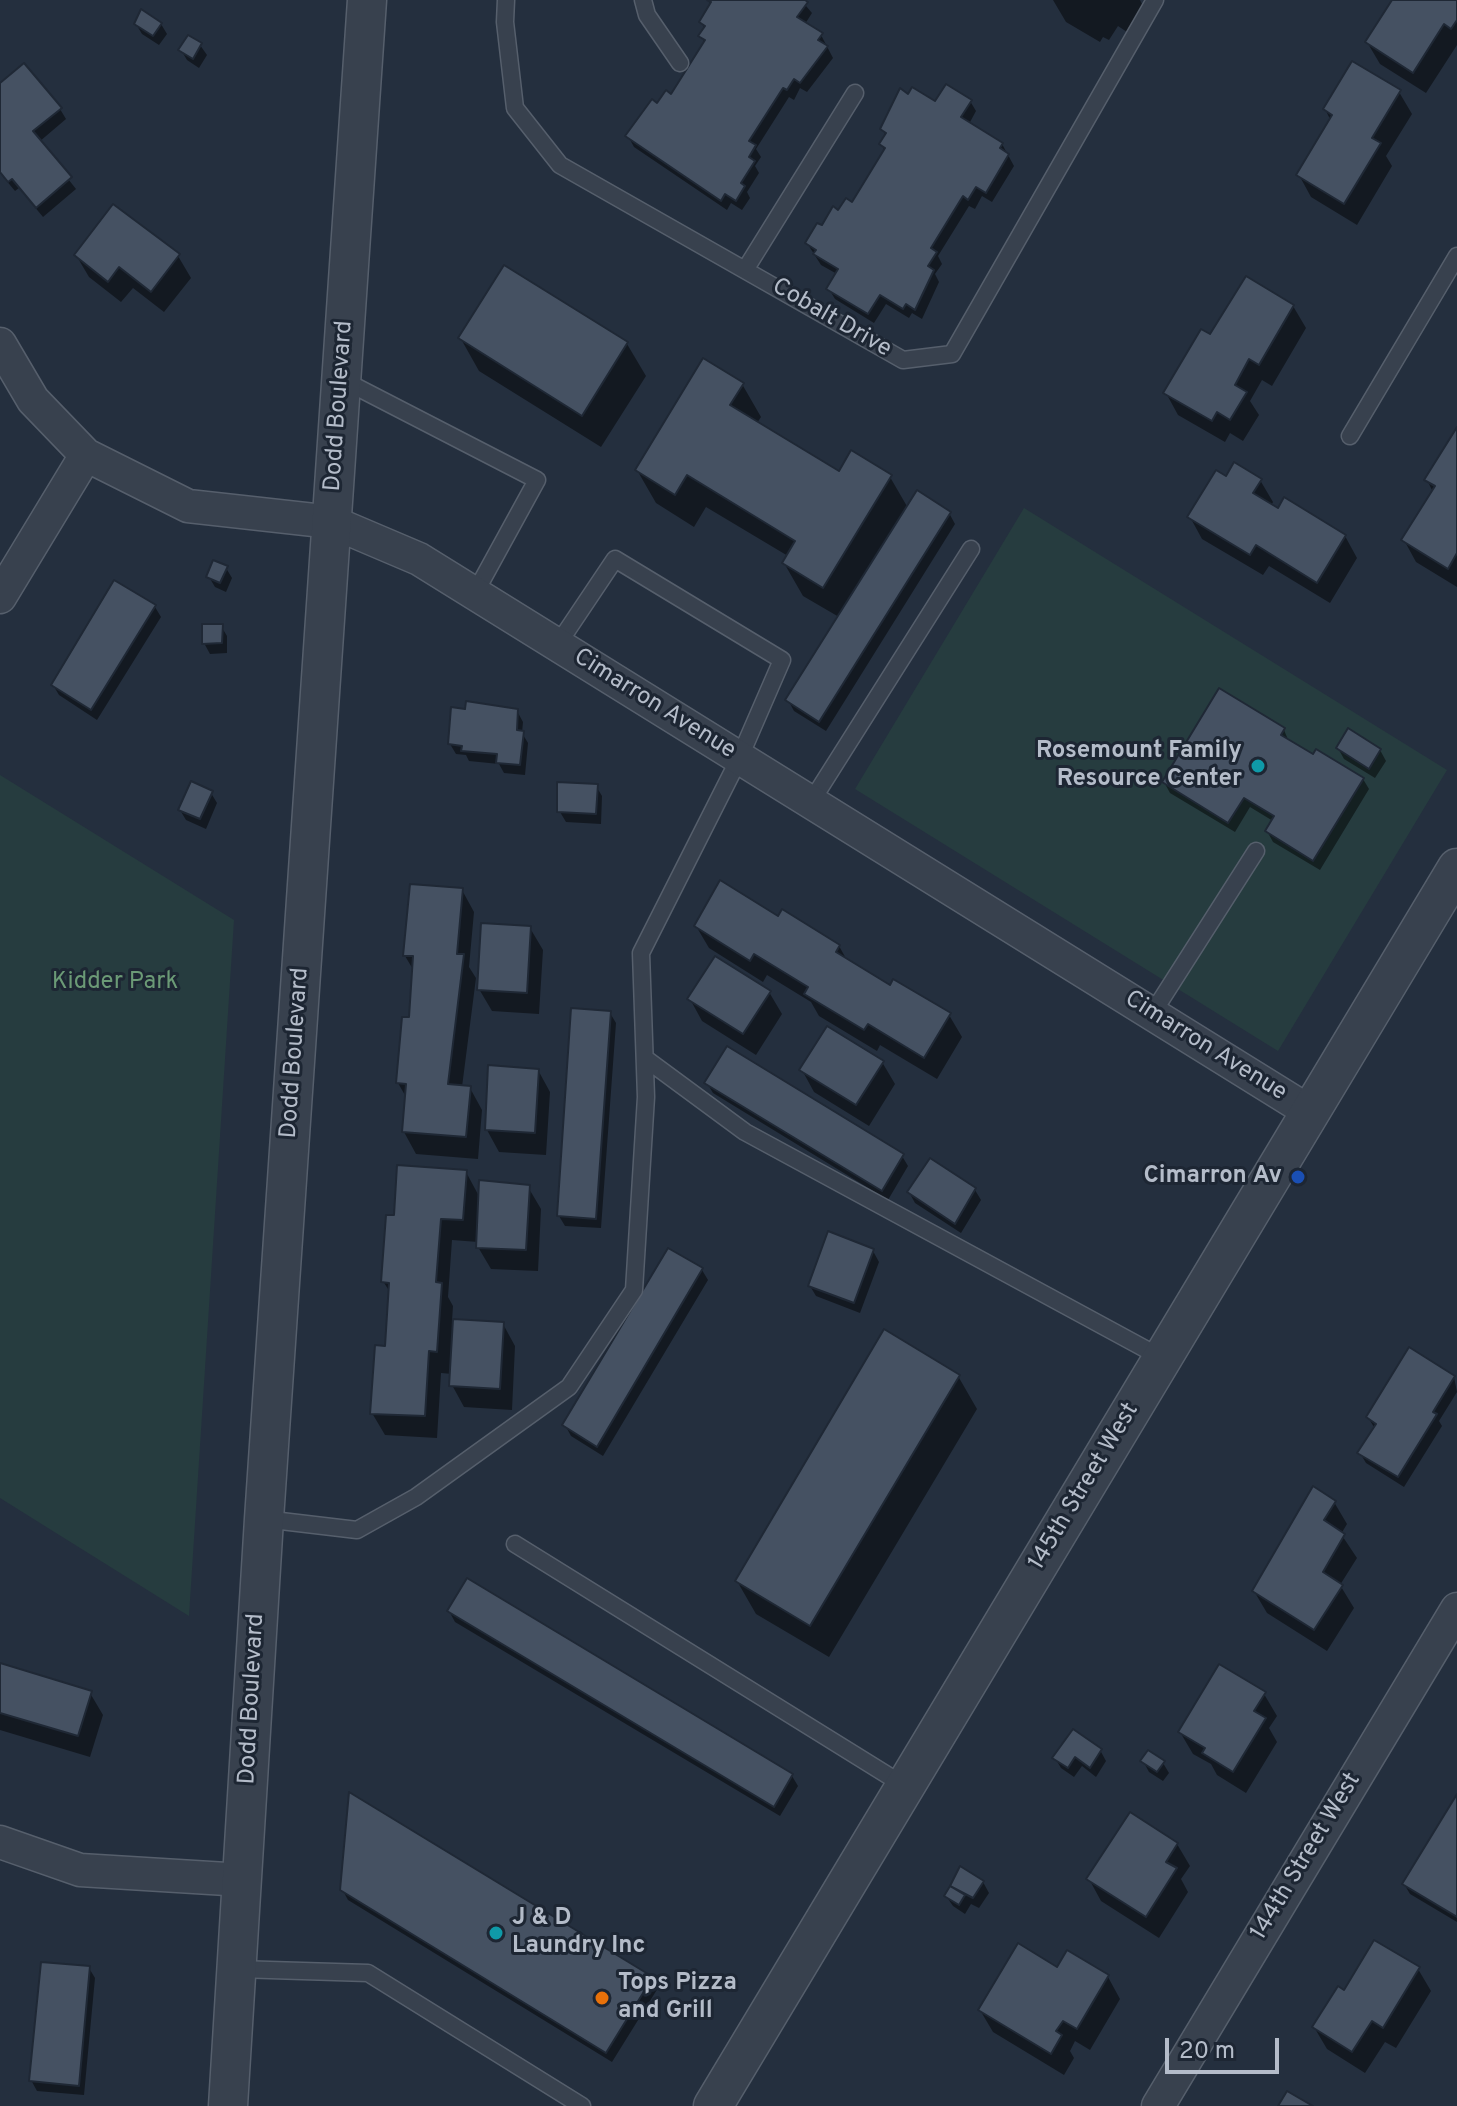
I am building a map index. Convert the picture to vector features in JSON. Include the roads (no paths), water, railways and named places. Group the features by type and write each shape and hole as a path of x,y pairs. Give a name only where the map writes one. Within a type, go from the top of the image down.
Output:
{"street":[{"name":"Dodd Boulevard","path":"228,2106 264,1519 367,0"},
{"name":"Cimarron Avenue","path":"0,344 33,400 86,455 188,506 332,522 419,559 1310,1112"},
{"path":"0,597 86,455"},
{"name":"145th Street West","path":"713,2106 1457,868"},
{"name":"144th Street West","path":"1158,2106 1457,1609"},
{"path":"0,1842 80,1870 243,1880"}],"lane":[{"name":"Cobalt Drive","path":"506,0 505,22 515,108 560,165 903,360 952,354 1155,0"},
{"path":"643,0 647,15 680,63"},
{"path":"745,270 855,93"},
{"path":"1350,436 1450,280 1457,256"},
{"path":"343,380 537,480 475,593"},
{"path":"811,802 971,549"},
{"path":"264,1519 357,1530 416,1497 569,1387 634,1290 646,1097 641,953 739,759 782,660 615,559 558,644"},
{"path":"1152,1014 1256,851"},
{"path":"646,1059 745,1132 1162,1358"},
{"path":"515,1544 905,1786"},
{"path":"237,1969 368,1973 582,2106"}],"place":[{"name":"Rosemount Family Resource Center","path":"1258,766"},
{"name":"Cimarron Av","path":"1298,1177"},
{"name":"J & D Laundry Inc","path":"496,1933"},
{"name":"Tops Pizza and Grill","path":"602,1998"}],"park label":[{"name":"Kidder Park","path":"115,983"}]}
